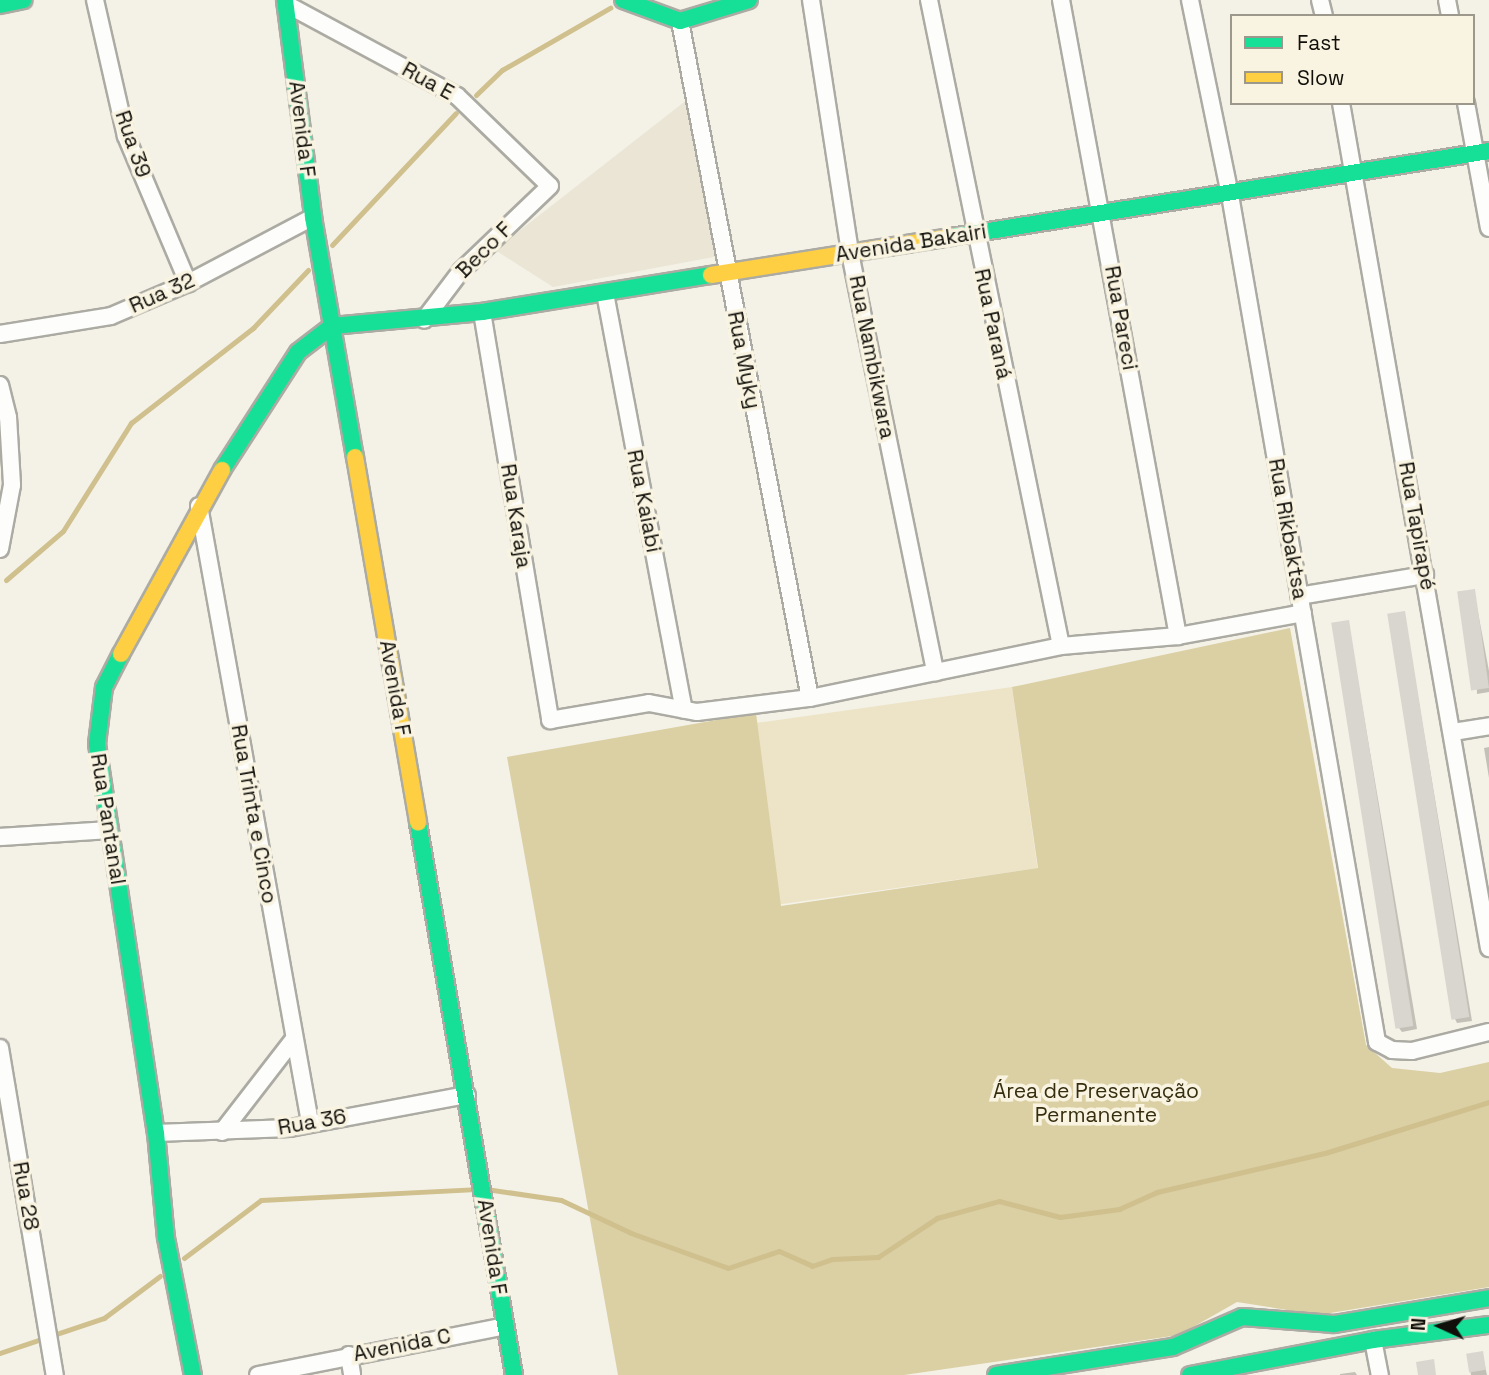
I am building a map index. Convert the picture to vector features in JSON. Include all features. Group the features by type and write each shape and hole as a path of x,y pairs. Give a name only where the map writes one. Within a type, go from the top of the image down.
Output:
{"street":[{"path":"0,5 23,0"},
{"name":"Rua 39","path":"96,0 126,136 188,283"},
{"path":"623,0 680,21 749,0"},
{"name":"Rua Nambikwara","path":"811,0 850,253 935,671"},
{"name":"Rua Paraná","path":"929,0 974,233 1061,646"},
{"name":"Rua Pareci","path":"1061,0 1102,211 1178,636"},
{"name":"Rua Rikbaktsa","path":"1190,0 1230,195 1370,1020 1377,1042 1392,1050 1412,1051 1489,1032"},
{"name":"Rua E","path":"286,2 457,96 550,186"},
{"name":"Avenida F","path":"286,2 313,218 514,1375"},
{"name":"Rua Myky","path":"680,21 810,698"},
{"name":"Rua Tapirapé","path":"1341,105 1356,175 1489,948"},
{"path":"1467,105 1483,153 1489,228"},
{"name":"Avenida Bakairi","path":"332,326 424,320 482,312 727,270 850,253 1102,211 1230,195 1483,153"},
{"name":"Beco F","path":"424,320 461,271 550,186"},
{"name":"Rua 32","path":"0,334 111,316 188,283 313,218"},
{"name":"Rua Kaiabi","path":"605,293 684,710"},
{"name":"Rua Karaja","path":"482,312 550,720 649,703 684,710"},
{"name":"Rua Pantanal","path":"193,1375 166,1238 156,1133 97,744 104,687 199,506 298,352 332,326"},
{"path":"0,385 8,417 6,487 0,549"},
{"name":"Rua Trinta e Cinco","path":"199,506 310,1122"},
{"path":"1299,596 1425,575"},
{"path":"684,710 716,711 810,698 1061,646 1178,636 1303,613"},
{"path":"1453,732 1489,726"},
{"path":"0,837 110,830"},
{"path":"222,1132 294,1039"},
{"name":"Rua 28","path":"0,1048 45,1302 55,1375"},
{"name":"Rua 36","path":"156,1133 290,1128 310,1122 467,1095"},
{"path":"996,1375 1173,1348 1242,1317 1334,1324 1489,1298"},
{"path":"1269,1318 1284,1338 1273,1359"},
{"path":"1190,1375 1230,1368 1251,1370 1273,1359 1373,1340 1489,1325"},
{"name":"Avenida C","path":"258,1375 505,1326"},
{"path":"1211,1330 1216,1357 1230,1368"},
{"path":"1373,1340 1380,1375"},
{"path":"349,1355 352,1375"}],"shaded area":[{"path":"688,99 719,256 553,287 495,250"},
{"path":"1012,687 1037,868 779,905 754,723"}],"green space":[{"name":"Área de Preservação Permanente","path":"1290,628 1366,1045 1392,1068 1440,1073 1489,1062 1489,1287 1318,1315 1237,1302 1179,1335 904,1375 618,1375 507,757 756,713 781,906 1038,868 1012,687"}],"building":[{"path":"1475,589 1489,688 1471,691 1457,592"},
{"path":"1405,611 1469,1017 1452,1020 1387,614"},
{"path":"1349,620 1413,1026 1396,1029 1331,623"},
{"path":"1483,1351 1486,1370 1469,1372 1466,1354"},
{"path":"1434,1359 1436,1375 1418,1375 1416,1362"}],"waterway":[{"path":"476,95 502,70 610,8"},
{"path":"332,245 456,113"},
{"path":"6,580 63,531 131,423 253,328 308,270"},
{"path":"486,1189 561,1200 631,1233 728,1268 779,1251 812,1266 832,1259 878,1257 937,1218 999,1201 1060,1217 1119,1209 1157,1192 1325,1153 1489,1102"},
{"path":"184,1258 261,1200 476,1189"},
{"path":"0,1353 104,1318 160,1276"}],"traffic: fast":[{"path":"0,5 23,0"},
{"path":"285,0 313,217 355,457"},
{"path":"623,0 680,21 749,0"},
{"path":"951,237 1489,151"},
{"path":"222,470 298,352 332,326 482,312 711,275"},
{"path":"121,654 104,687 97,744 156,1133 166,1238 193,1375"},
{"path":"418,823 514,1375"},
{"path":"996,1375 1173,1347 1242,1317 1334,1324 1489,1298"},
{"path":"1190,1375 1373,1340 1489,1325"}],"traffic: slow":[{"path":"711,275 951,237"},
{"path":"355,457 418,823"},
{"path":"121,654 222,470"}]}
